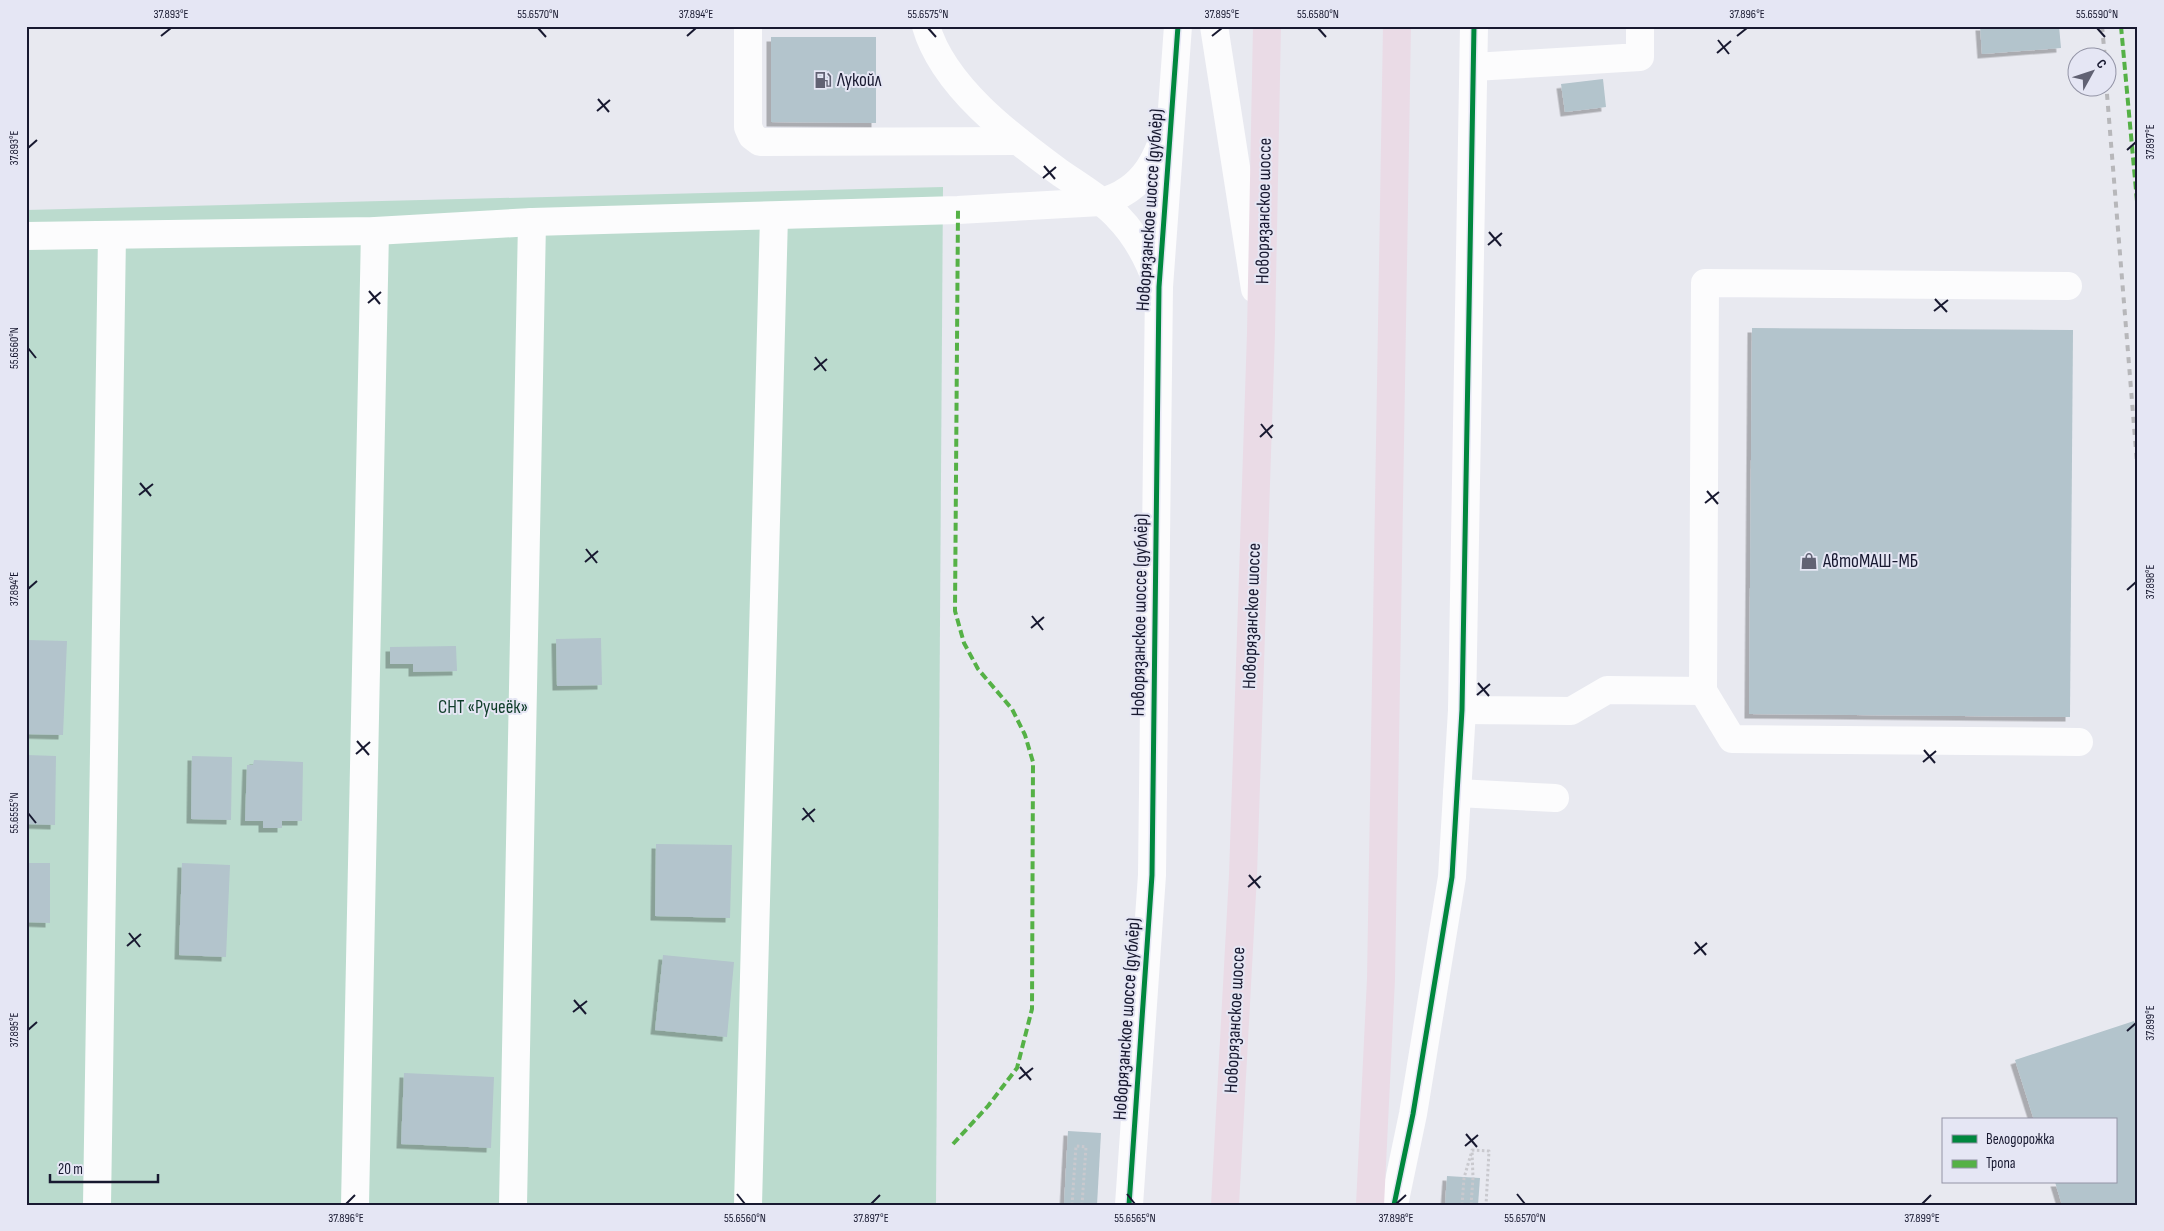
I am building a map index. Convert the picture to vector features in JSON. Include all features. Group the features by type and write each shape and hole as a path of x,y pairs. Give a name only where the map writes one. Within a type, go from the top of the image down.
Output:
{"highway":[{"name":"Новорязанское шоссе","path":"1225,1205 1243,875 1262,333 1267,26"},
{"path":"1370,1205 1382,969 1397,26"}],"street":[{"path":"748,26 748,127 752,136 760,142 1018,141"},
{"path":"926,26 930,40 950,73 981,108 1018,141 1101,202 1128,227 1142,247 1159,287"},
{"name":"Новорязанское шоссе (дублёр)","path":"1129,1205 1152,876 1159,287 1178,26"},
{"path":"1214,26 1262,333"},
{"path":"1394,1205 1413,1114 1452,877 1462,710 1474,26"},
{"path":"1474,67 1640,57 1640,26"},
{"path":"26,236 375,231 532,222 958,210 1101,202 1130,190 1140,182 1160,150 1171,115"},
{"path":"748,1205 774,216"},
{"path":"514,1205 532,222"},
{"path":"354,1205 375,231"},
{"path":"97,1205 112,235"},
{"path":"2068,286 1705,283 1703,691 1732,739 2079,742"},
{"path":"1462,710 1571,711 1607,690 1703,691"},
{"path":"1457,793 1555,798"}],"path":[{"path":"1072,1205 1076,1146 1086,1147 1082,1205"},
{"path":"1462,1205 1464,1178 1472,1150"},
{"path":"1471,1205 1473,1178 1472,1150"},
{"path":"1472,1150 1489,1151 1486,1205"}],"green space":[{"name":"СНТ «Ручеёк»","path":"943,187 936,1205 26,1205 26,210"}],"building":[{"path":"1980,26 2059,26 2061,48 1982,54"},
{"name":"Лукойл","path":"771,37 876,37 876,123 771,122"},
{"path":"1603,79 1606,107 1565,112 1561,84"},
{"path":"1752,328 2073,330 2070,717 1749,714"},
{"path":"601,638 602,685 557,686 556,639"},
{"path":"26,640 67,641 63,735 26,734"},
{"path":"456,646 457,671 413,672 413,664 390,664 390,647"},
{"path":"26,755 56,756 55,825 26,824"},
{"path":"192,756 232,757 231,820 191,819"},
{"path":"254,760 303,762 302,821 282,821 282,828 263,828 263,821 245,821 247,765 253,765"},
{"path":"656,844 732,845 730,918 655,916"},
{"path":"26,863 50,863 50,923 26,922"},
{"path":"182,863 230,865 226,957 179,955"},
{"path":"663,955 734,962 727,1037 655,1030"},
{"path":"2134,1021 2138,1034 2138,1205 2062,1205 2056,1184 2116,1184 2116,1118 2033,1118 2015,1060"},
{"path":"404,1073 494,1077 491,1148 401,1144"},
{"path":"1068,1131 1101,1133 1097,1205 1064,1205"},
{"path":"1447,1176 1480,1178 1478,1205 1445,1205"}],"railway":[{"path":"2102,26 2104,48"},
{"path":"2107,98 2138,475"}],"marked path":[{"path":"2121,26 2138,212"},
{"path":"953,1144 988,1106 1017,1068 1032,1009 1033,762 1025,735 1012,709 978,669 964,643 955,611 958,210"}],"cycle path":[{"path":"1129,1205 1152,875 1159,287 1178,26"},
{"path":"1394,1205 1413,1114 1452,877 1462,710 1474,26"}],"place":[{"name":"Лукойл","path":"823,80"},
{"name":"АвтоМАШ-МБ","path":"1809,561"}]}
